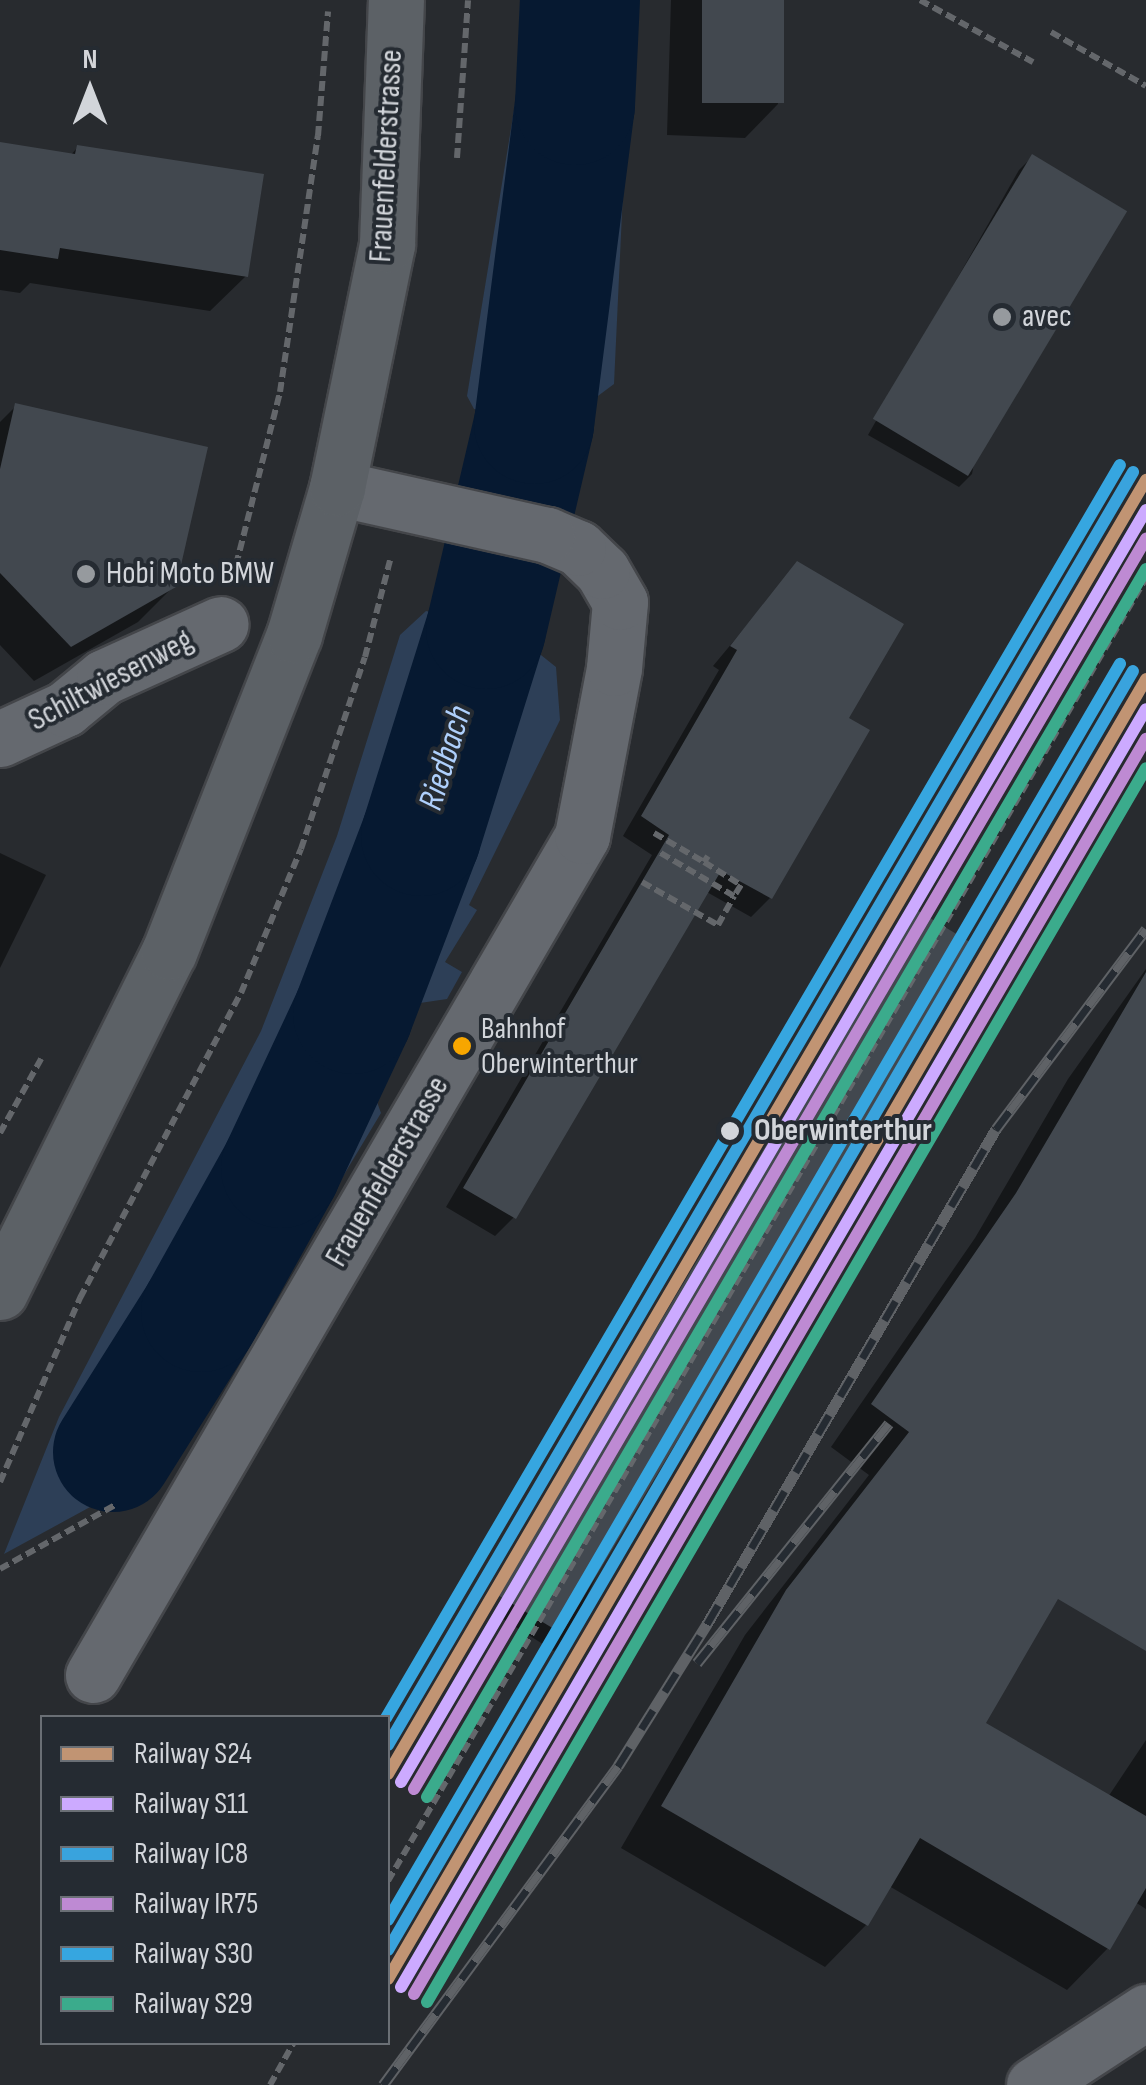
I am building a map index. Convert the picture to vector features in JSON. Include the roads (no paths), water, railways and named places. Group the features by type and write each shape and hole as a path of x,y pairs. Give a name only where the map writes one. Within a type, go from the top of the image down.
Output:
{"main road":[{"name":"Frauenfelderstrasse","path":"0,1292 169,952 294,635 337,488 388,244 396,0"}],"street":[{"name":"Frauenfelderstrasse","path":"93,1675 582,836 614,668 620,602 602,571 578,548 547,536 337,488"},
{"name":"Schiltwiesenweg","path":"0,739 64,709 104,677 221,624"},
{"path":"1034,2085 1146,2012"}],"waterway":[{"name":"Riedbach","path":"113,1452 201,1312 281,1168 353,1014 421,836 486,629 534,424 575,105 580,0"}],"railway":[{"path":"383,2085 618,1766 707,1624 996,1129 1146,929"},
{"path":"697,1663 889,1423"}],"rail line":[{"name":"S30","path":"388,1715 1120,465"},
{"name":"IC8","path":"390,1742 1133,472"},
{"name":"S24","path":"390,1771 1146,480"},
{"name":"S11","path":"401,1782 1146,510"},
{"name":"IR75","path":"414,1789 1146,539"},
{"name":"S29","path":"427,1797 1146,569"},
{"name":"S30","path":"390,1917 1120,664"},
{"name":"IC8","path":"390,1947 1133,671"},
{"name":"S24","path":"390,1976 1146,679"},
{"name":"S11","path":"401,1987 1146,709"},
{"name":"IR75","path":"414,1994 1146,739"},
{"name":"S29","path":"427,2002 1146,768"}],"place":[{"name":"avec","path":"1002,317"},
{"name":"Hobi Moto BMW","path":"86,574"},
{"name":"Bahnhof Oberwinterthur","path":"462,1046"},
{"name":"Oberwinterthur","path":"730,1131"}]}
